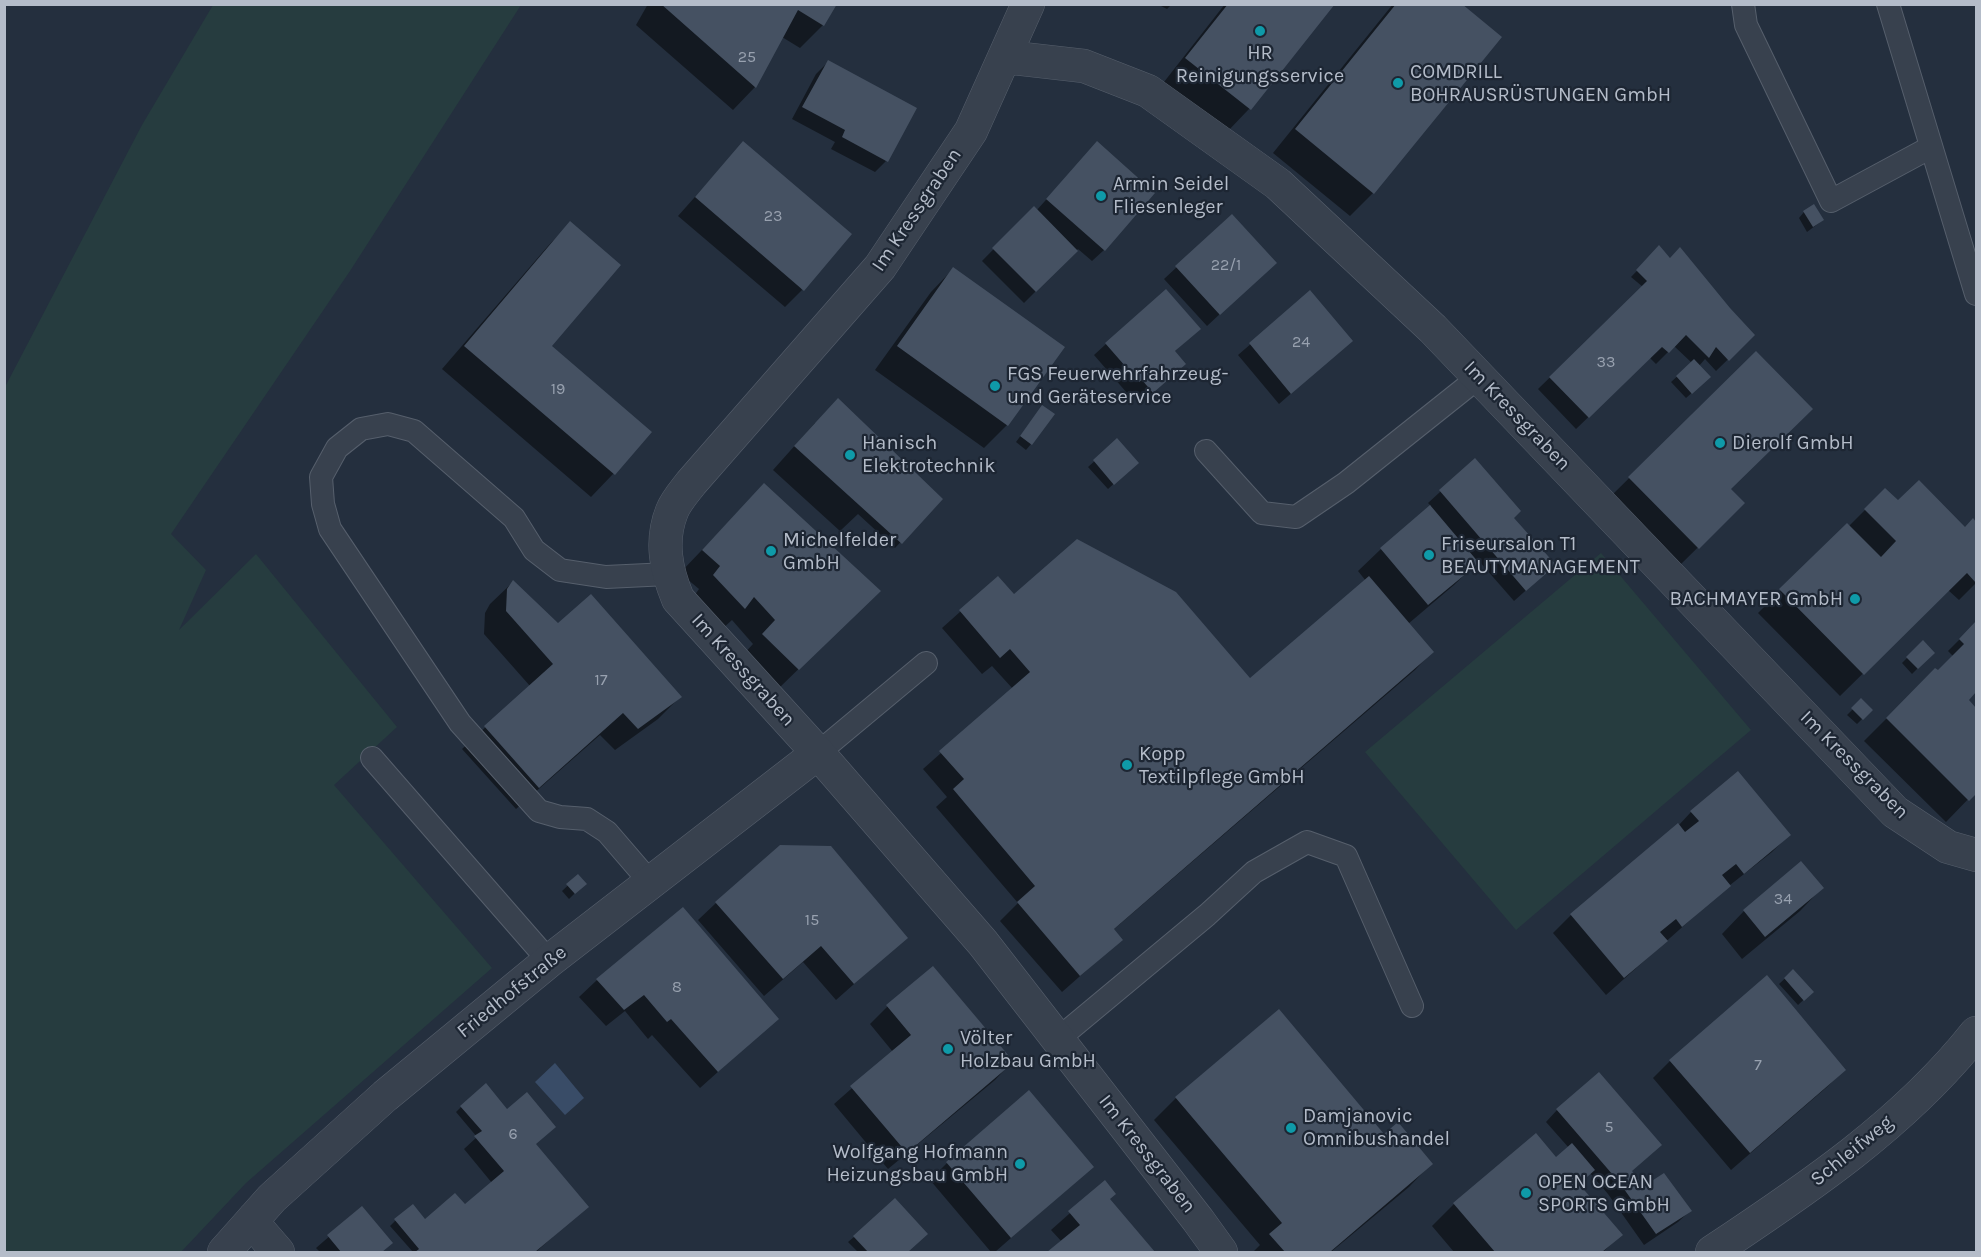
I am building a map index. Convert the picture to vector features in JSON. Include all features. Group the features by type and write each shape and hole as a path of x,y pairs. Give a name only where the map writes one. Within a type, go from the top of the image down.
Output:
{"street":[{"name":"Im Kressgraben","path":"1028,4 971,131 880,267 691,483 672,510 665,544 668,574 678,599 818,753 983,943 1221,1252"},
{"name":"Im Kressgraben","path":"1005,57 1084,66 1148,91 1278,184 1433,329 1895,812 1948,847 1977,855"},
{"name":"Friedhofstraße","path":"224,1252 272,1198 385,1096 549,961 818,753"},
{"name":"Schleifweg","path":"1713,1252 1786,1203 1881,1131 1959,1054 1977,1033"},
{"path":"254,1218 260,1230 278,1252"}],"lane":[{"path":"1743,4 1746,25 1831,201 1931,147"},
{"path":"1888,4 1977,294"},
{"path":"1206,451 1262,513 1296,517 1347,483 1479,377"},
{"path":"650,882 607,832 587,819 560,817 539,811 460,723 330,529 322,504 321,477 337,448 361,429 388,424 414,431 514,518 534,550 560,570 606,577 668,574"},
{"path":"818,753 926,663"},
{"path":"372,758 549,961"},
{"path":"1058,1039 1207,915 1254,872 1307,842 1346,856 1412,1006"}],"green space":[{"path":"213,5 521,5 350,271 171,534 206,570 179,630 256,554 397,727 334,785 492,968 246,1183 181,1252 5,1252 5,387 142,125"},
{"path":"1601,553 1751,730 1516,930 1365,752"}],"water":[{"path":"555,1063 584,1098 565,1115 535,1082"}],"building":[{"path":"661,4 837,4 824,26 798,10 756,88"},
{"name":"HR Reinigungsservice","path":"1228,4 1335,4 1251,110 1185,58"},
{"name":"COMDRILL BOHRAUSRÜSTUNGEN GmbH","path":"1396,4 1462,4 1502,37 1374,194 1295,129"},
{"path":"828,60 917,108 888,162 842,137 845,130 802,107"},
{"path":"743,141 852,234 804,291 695,197"},
{"name":"Armin Seidel Fliesenleger","path":"1097,141 1155,193 1105,251 1046,199"},
{"path":"1814,204 1824,220 1813,227 1803,211"},
{"path":"1034,206 1078,251 1036,292 992,248"},
{"path":"1232,214 1277,263 1220,315 1175,266"},
{"path":"570,221 621,265 552,346 652,432 615,475 464,346"},
{"path":"1659,245 1670,258 1680,247 1755,335 1729,361 1716,347 1709,358 1686,335 1669,353 1662,347 1589,418 1549,377 1647,281 1636,270"},
{"name":"FGS Feuerwehrfahrzeug- und Geräteservice","path":"953,267 1065,347 1008,426 897,346"},
{"path":"1166,289 1201,329 1175,351 1186,364 1153,393 1142,380 1139,382 1105,343"},
{"path":"1310,290 1353,341 1291,394 1249,343"},
{"name":"Dierolf GmbH","path":"1756,351 1813,409 1731,489 1745,503 1699,549 1628,477"},
{"path":"1694,359 1711,377 1692,394 1676,376"},
{"name":"Hanisch Elektrotechnik","path":"838,398 943,499 902,544 794,446"},
{"path":"1042,405 1055,414 1032,445 1020,436"},
{"path":"1117,438 1139,463 1114,485 1093,460"},
{"path":"1475,458 1521,511 1514,518 1556,565 1526,591 1439,490"},
{"path":"1919,480 1965,527 1973,518 1976,522 1976,583 1967,573 1864,675 1779,589 1847,523 1881,557 1896,541 1864,509 1885,488 1898,500"},
{"name":"Michelfelder GmbH","path":"764,483 881,591 799,670 762,634 775,620 754,597 745,609 713,575 720,566 702,550"},
{"name":"Friseursalon T1 BEAUTYMANAGEMENT","path":"1430,505 1479,563 1428,605 1380,548"},
{"name":"Kopp Textilpflege GmbH","path":"1077,539 1176,592 1250,678 1369,576 1434,652 1114,929 1123,940 1080,976 1017,902 1035,886 953,789 964,779 939,751 1030,672 1010,649 1000,658 959,610 998,576 1014,594"},
{"path":"513,580 558,623 591,594 682,697 638,729 623,713 539,788 484,726 553,664 506,611 507,589"},
{"path":"1976,621 1976,692 1969,700 1976,708 1976,794 1969,801 1886,718 1935,668 1938,670 1964,644 1959,639"},
{"path":"1923,640 1935,653 1918,669 1906,657"},
{"path":"1861,698 1873,710 1863,720 1851,708"},
{"path":"1738,771 1791,835 1744,874 1736,864 1722,875 1731,886 1682,927 1676,919 1660,932 1668,941 1624,978 1570,914 1678,823 1685,832 1699,821 1690,811"},
{"path":"780,845 831,846 908,938 854,984 821,946 783,979 715,902"},
{"path":"1801,861 1824,888 1765,937 1743,910"},
{"path":"578,874 587,884 575,894 566,884"},
{"path":"683,907 779,1019 718,1072 671,1019 667,1022 644,995 624,1010 596,979"},
{"name":"Völter Holzbau GmbH","path":"933,966 1014,1062 907,1153 850,1086 911,1035 886,1005"},
{"path":"1793,969 1814,992 1804,1001 1784,978"},
{"path":"1767,975 1846,1070 1750,1153 1669,1060"},
{"name":"Damjanovic Omnibushandel","path":"1279,1009 1384,1134 1398,1122 1433,1164 1330,1252 1285,1252 1269,1234 1282,1223 1175,1097"},
{"path":"1599,1072 1662,1145 1632,1171 1644,1186 1664,1173 1692,1211 1656,1234 1619,1182 1556,1109"},
{"path":"486,1083 507,1109 527,1092 556,1127 536,1144 589,1207 535,1252 415,1252 419,1249 394,1219 413,1204 425,1219 455,1193 465,1204 504,1171 474,1136 482,1131 460,1106"},
{"name":"Wolfgang Hofmann Heizungsbau GmbH","path":"1029,1090 1094,1167 1011,1238 946,1162"},
{"name":"OPEN OCEAN SPORTS GmbH","path":"1536,1133 1556,1157 1572,1143 1595,1170 1579,1184 1623,1235 1602,1252 1495,1252 1453,1203"},
{"path":"1105,1180 1116,1194 1110,1199 1155,1252 1047,1252 1080,1225 1068,1211"},
{"path":"895,1198 928,1234 908,1252 868,1252 853,1236"},
{"path":"362,1206 393,1243 382,1252 341,1252 327,1235"}],"place":[{"name":"HR Reinigungsservice","path":"1260,31"},
{"name":"COMDRILL BOHRAUSRÜSTUNGEN GmbH","path":"1398,83"},
{"name":"Armin Seidel Fliesenleger","path":"1101,196"},
{"name":"FGS Feuerwehrfahrzeug- und Geräteservice","path":"995,386"},
{"name":"Dierolf GmbH","path":"1720,443"},
{"name":"Hanisch Elektrotechnik","path":"850,455"},
{"name":"Michelfelder GmbH","path":"771,551"},
{"name":"Friseursalon T1 BEAUTYMANAGEMENT","path":"1429,555"},
{"name":"BACHMAYER GmbH","path":"1855,599"},
{"name":"Kopp Textilpflege GmbH","path":"1127,765"},
{"name":"Völter Holzbau GmbH","path":"948,1049"},
{"name":"Damjanovic Omnibushandel","path":"1291,1128"},
{"name":"Wolfgang Hofmann Heizungsbau GmbH","path":"1020,1164"},
{"name":"OPEN OCEAN SPORTS GmbH","path":"1526,1193"}]}
